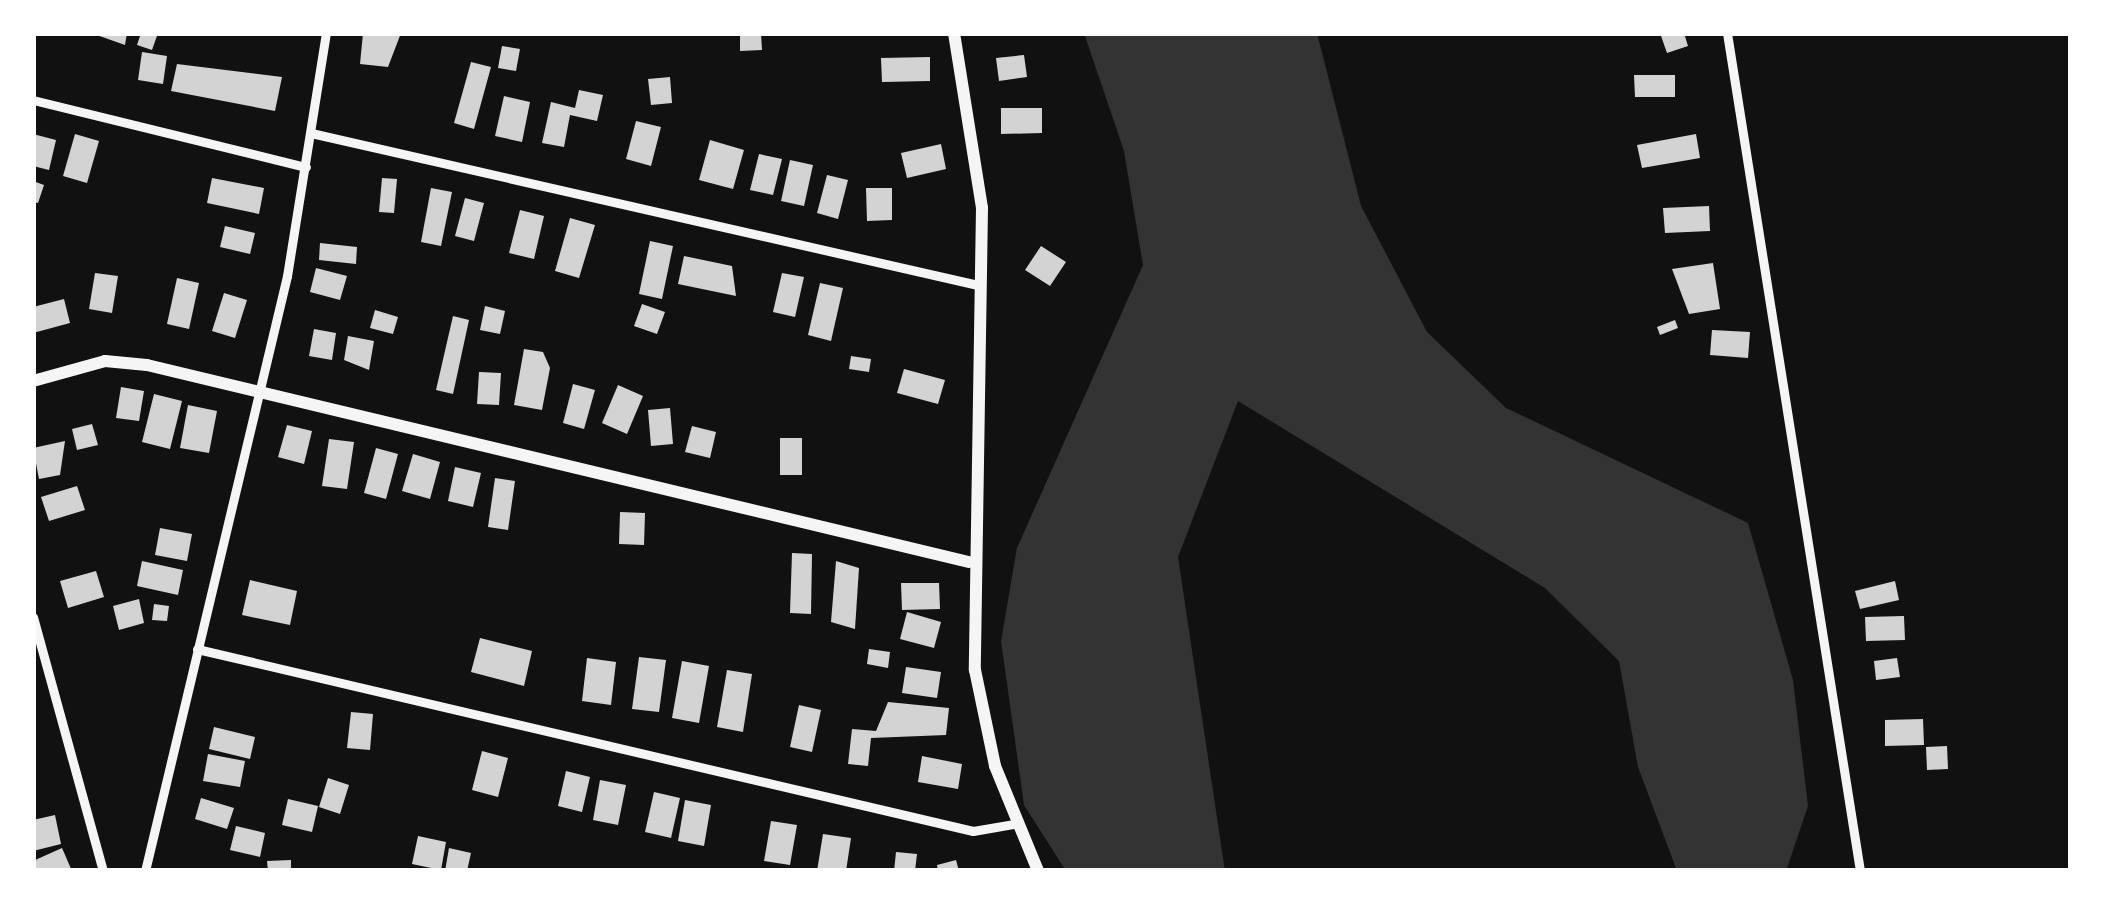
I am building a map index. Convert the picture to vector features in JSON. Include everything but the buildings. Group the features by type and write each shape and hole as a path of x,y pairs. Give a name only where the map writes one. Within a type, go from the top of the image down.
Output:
{"street":[{"path":"145,871 261,392 306,167 326,33"},
{"path":"954,33 980,185 969,562 975,670 1014,824 1038,871"},
{"path":"1727,33 1860,871"},
{"path":"33,100 306,167"},
{"path":"311,133 978,285"},
{"path":"33,381 106,362 261,392 969,562"},
{"path":"33,616 104,871"},
{"path":"197,649 973,831 1014,824"}],"shaded area":[{"path":"1084,33 1317,33 1361,206 1427,332 1506,408 1748,523 1793,680 1808,806 1786,871 1677,871 1638,767 1619,661 1545,588 1238,401 1178,557 1225,871 1066,871 1024,805 1001,641 1017,548 1143,265 1124,151"}]}
